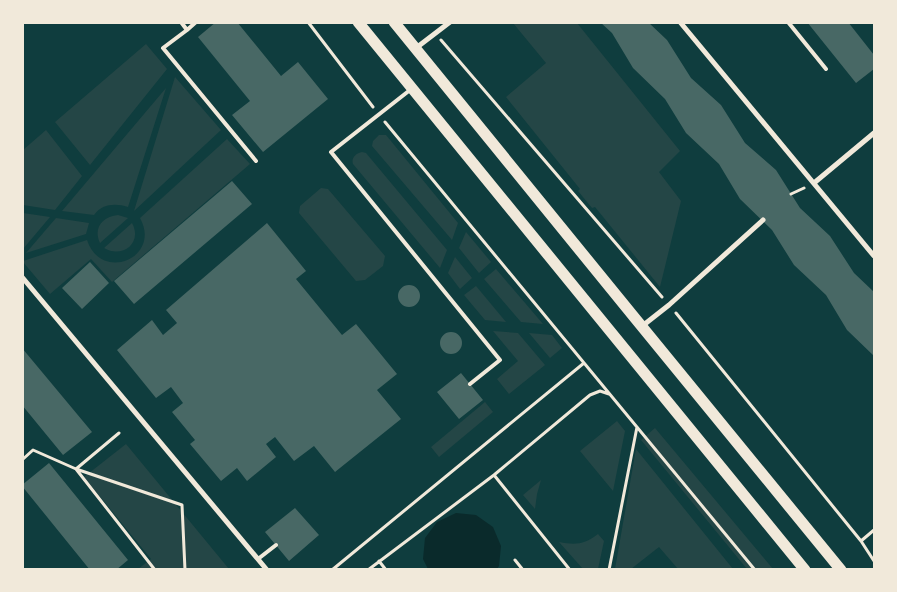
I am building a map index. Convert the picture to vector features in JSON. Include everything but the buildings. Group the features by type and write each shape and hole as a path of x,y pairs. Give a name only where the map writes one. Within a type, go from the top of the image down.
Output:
{"main road":[{"path":"358,22 805,570"},
{"path":"394,22 840,570"}],"street":[{"path":"415,49 450,22"},
{"path":"680,22 874,256"},
{"path":"814,184 874,133"},
{"path":"641,327 669,305 762,220"},
{"path":"22,277 267,570"}],"lane":[{"path":"181,22 187,30"},
{"path":"196,22 163,48 256,161"},
{"path":"788,22 826,69"},
{"path":"412,89 331,152 500,360 470,384"},
{"path":"258,559 276,545"}],"path":[{"path":"308,22 378,114 755,570"},
{"path":"435,34 669,305 861,541 874,561"},
{"path":"332,570 584,363"},
{"path":"368,570 494,474 590,395 600,391 610,395"},
{"path":"608,570 637,426"},
{"path":"76,469 119,432"},
{"path":"22,460 33,450 76,469 182,505 184,570"},
{"path":"76,469 155,570"},
{"path":"494,474 570,570"},
{"path":"861,541 874,530"},
{"path":"515,560 523,570"},
{"path":"379,561 386,570"}],"shaded area":[{"path":"513,23 577,23 680,151 659,172 681,201 660,287 595,207 592,208 578,191 580,189 506,97 546,63"},
{"path":"146,44 167,69 90,165 55,122"},
{"path":"175,77 221,130 134,211"},
{"path":"166,88 128,207 109,205 97,211 94,215 62,211"},
{"path":"46,130 82,176 55,210 23,205 23,150"},
{"path":"379,135 386,135 458,223 452,240 372,146 373,141"},
{"path":"227,139 250,164 112,282 91,259 50,294 23,262 87,240 94,253 104,260 116,262 127,260 137,254 143,244 145,232 140,218"},
{"path":"362,152 366,153 447,250 440,268 353,164 354,156"},
{"path":"321,188 328,189 385,256 383,266 365,280 356,281 299,213 300,206"},
{"path":"22,213 50,217 23,249"},
{"path":"118,215 128,218 100,243 98,228 100,224 107,218"},
{"path":"56,218 89,223 86,234 26,253"},
{"path":"132,223 135,237 129,247 118,252 104,248"},
{"path":"466,232 491,262 479,273 459,248"},
{"path":"455,257 472,278 460,289 448,273"},
{"path":"496,269 543,324 521,322 484,279"},
{"path":"476,286 506,322 485,320 464,295"},
{"path":"493,331 518,333 545,365 509,394 497,379 518,361"},
{"path":"529,333 552,335 562,348 550,358"},
{"path":"485,402 493,412 439,457 431,447"},
{"path":"617,421 625,431 613,491 580,451"},
{"path":"655,428 773,569 747,569 641,440"},
{"path":"126,444 229,569 138,569 151,559 84,477"},
{"path":"636,449 733,569 678,569 659,547 631,569 615,569"},
{"path":"541,480 537,494 535,509 523,495"},
{"path":"456,513 476,515 493,527 501,546 497,569 428,569 423,559 425,538 437,522"},
{"path":"598,534 604,541 598,569 583,569 559,542 579,543"}]}
